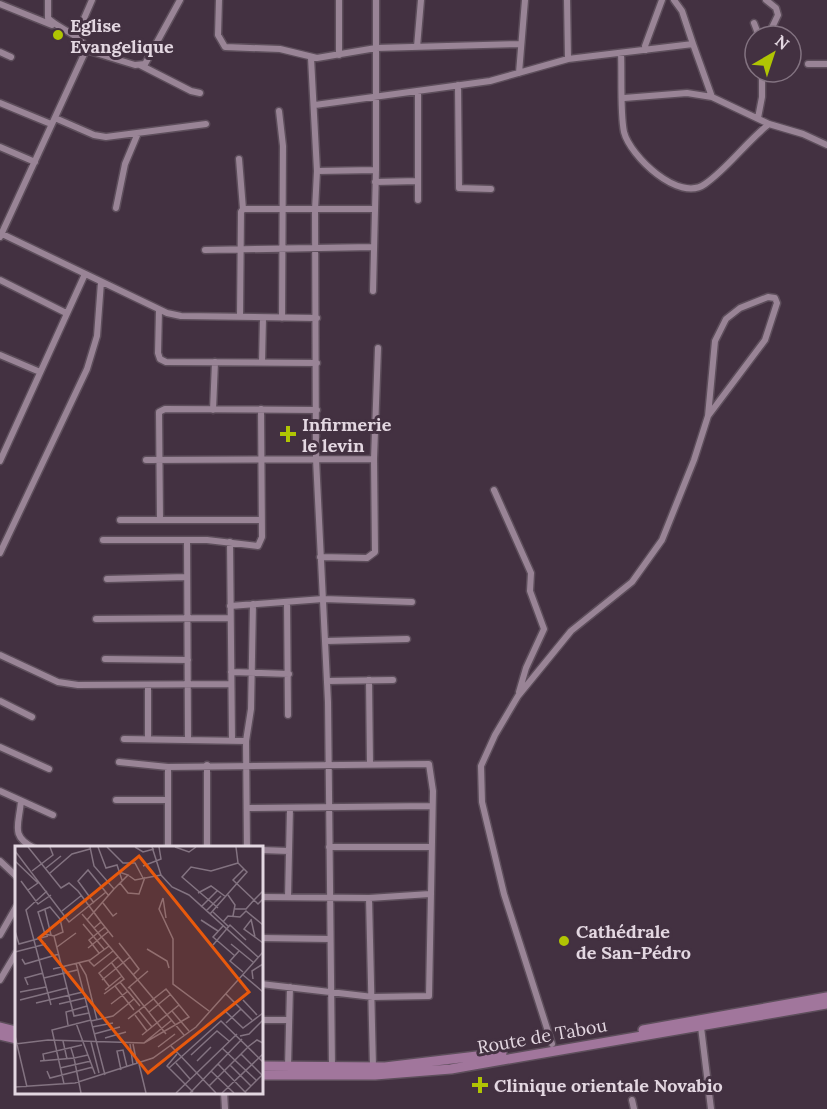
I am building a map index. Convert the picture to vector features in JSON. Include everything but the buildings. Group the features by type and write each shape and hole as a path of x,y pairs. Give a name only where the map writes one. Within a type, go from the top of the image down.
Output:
{"main road":[{"name":"Route de Tabou","path":"262,1066 332,1068 421,1064 827,997"},
{"name":"Route de Tabou","path":"262,1075 375,1075 433,1071 827,1004"},
{"path":"0,1027 15,1031"},
{"path":"0,1035 15,1040"}],"street":[{"path":"48,0 48,18 59,28"},
{"path":"76,37 92,0"},
{"path":"140,65 145,64 180,0"},
{"path":"219,0 218,35 225,47 280,50 311,57 339,55 376,48 520,44"},
{"path":"339,0 339,55"},
{"path":"373,291 376,0"},
{"path":"417,47 420,0"},
{"path":"519,73 525,0"},
{"path":"567,0 568,59"},
{"path":"646,50 645,46 662,0"},
{"path":"674,0 682,11 712,97"},
{"path":"766,0 776,8 778,15 774,24"},
{"path":"0,4 76,37 85,45 86,50 1,234 159,310 181,316 317,318"},
{"path":"315,105 458,86 519,73 568,59 693,44"},
{"path":"86,50 140,65 191,92 200,93"},
{"path":"0,52 11,57"},
{"path":"621,53 624,132 634,150 658,176 672,184 692,188 704,186 746,142 769,124"},
{"path":"311,57 317,171 315,210 316,459 326,641 332,1068"},
{"path":"808,64 827,64"},
{"path":"758,118 762,84"},
{"path":"458,86 459,188 491,189"},
{"path":"418,91 418,200"},
{"path":"624,98 687,93 712,97 769,124 803,134 827,145"},
{"path":"0,103 51,124"},
{"path":"279,111 283,138 282,318"},
{"path":"55,118 94,135 106,137 206,124"},
{"path":"116,208 123,173 138,133"},
{"path":"0,147 35,162"},
{"path":"239,159 243,209 241,212 240,317"},
{"path":"317,171 376,170"},
{"path":"375,182 418,181"},
{"path":"243,209 374,209"},
{"path":"205,249 241,251 373,247"},
{"path":"0,461 66,313 86,274"},
{"path":"0,280 66,313"},
{"path":"0,553 87,369 97,336 101,282"},
{"path":"552,1044 523,960 482,802 480,766 518,696 571,631 632,582 662,540 674,513 708,416 712,351 726,319 740,308 768,297 775,298 777,303 765,340 708,416"},
{"path":"159,310 160,359 166,362 317,363"},
{"path":"262,362 263,318"},
{"path":"320,557 367,558 375,552 374,459 378,348"},
{"path":"0,355 40,372"},
{"path":"213,410 215,362"},
{"path":"160,520 159,412 165,409 317,410"},
{"path":"103,540 187,540 258,546 262,537 261,409"},
{"path":"0,442 7,445"},
{"path":"146,460 374,459"},
{"path":"494,490 531,573 530,591 544,629 526,668 518,696"},
{"path":"120,520 261,520"},
{"path":"187,540 188,738"},
{"path":"230,542 232,740"},
{"path":"107,579 187,577"},
{"path":"230,606 323,599 412,602"},
{"path":"288,602 288,715"},
{"path":"247,846 246,741 251,710 253,604"},
{"path":"96,619 230,618"},
{"path":"326,641 407,639"},
{"path":"0,655 58,682 78,685 231,684"},
{"path":"105,660 188,660"},
{"path":"231,672 289,674"},
{"path":"369,680 370,764"},
{"path":"327,681 393,680"},
{"path":"148,685 148,739"},
{"path":"0,701 32,717"},
{"path":"124,739 188,738 246,741"},
{"path":"0,747 49,769"},
{"path":"119,762 168,767 429,764 432,807 429,996 373,997 262,984"},
{"path":"207,765 207,846"},
{"path":"168,767 168,846"},
{"path":"0,791 53,815"},
{"path":"116,801 168,800"},
{"path":"21,801 18,836 22,842 30,846"},
{"path":"247,808 432,807"},
{"path":"288,897 290,808"},
{"path":"328,847 431,847"},
{"path":"262,850 289,851"},
{"path":"0,861 15,875"},
{"path":"262,897 369,898 430,894"},
{"path":"369,898 373,1067"},
{"path":"0,935 15,909"},
{"path":"262,938 330,939"},
{"path":"0,980 15,955"},
{"path":"288,1068 290,987"},
{"path":"262,1020 289,1020"},
{"path":"701,1027 711,1109"},
{"path":"224,1094 225,1109"},
{"path":"632,1100 634,1109"}],"place":[{"name":"Eglise Evangelique","path":"58,35"},
{"name":"Infirmerie le levin","path":"288,434"},
{"name":"Cathédrale de San-Pédro","path":"564,941"},
{"name":"Clinique orientale Novabio","path":"480,1085"}]}
